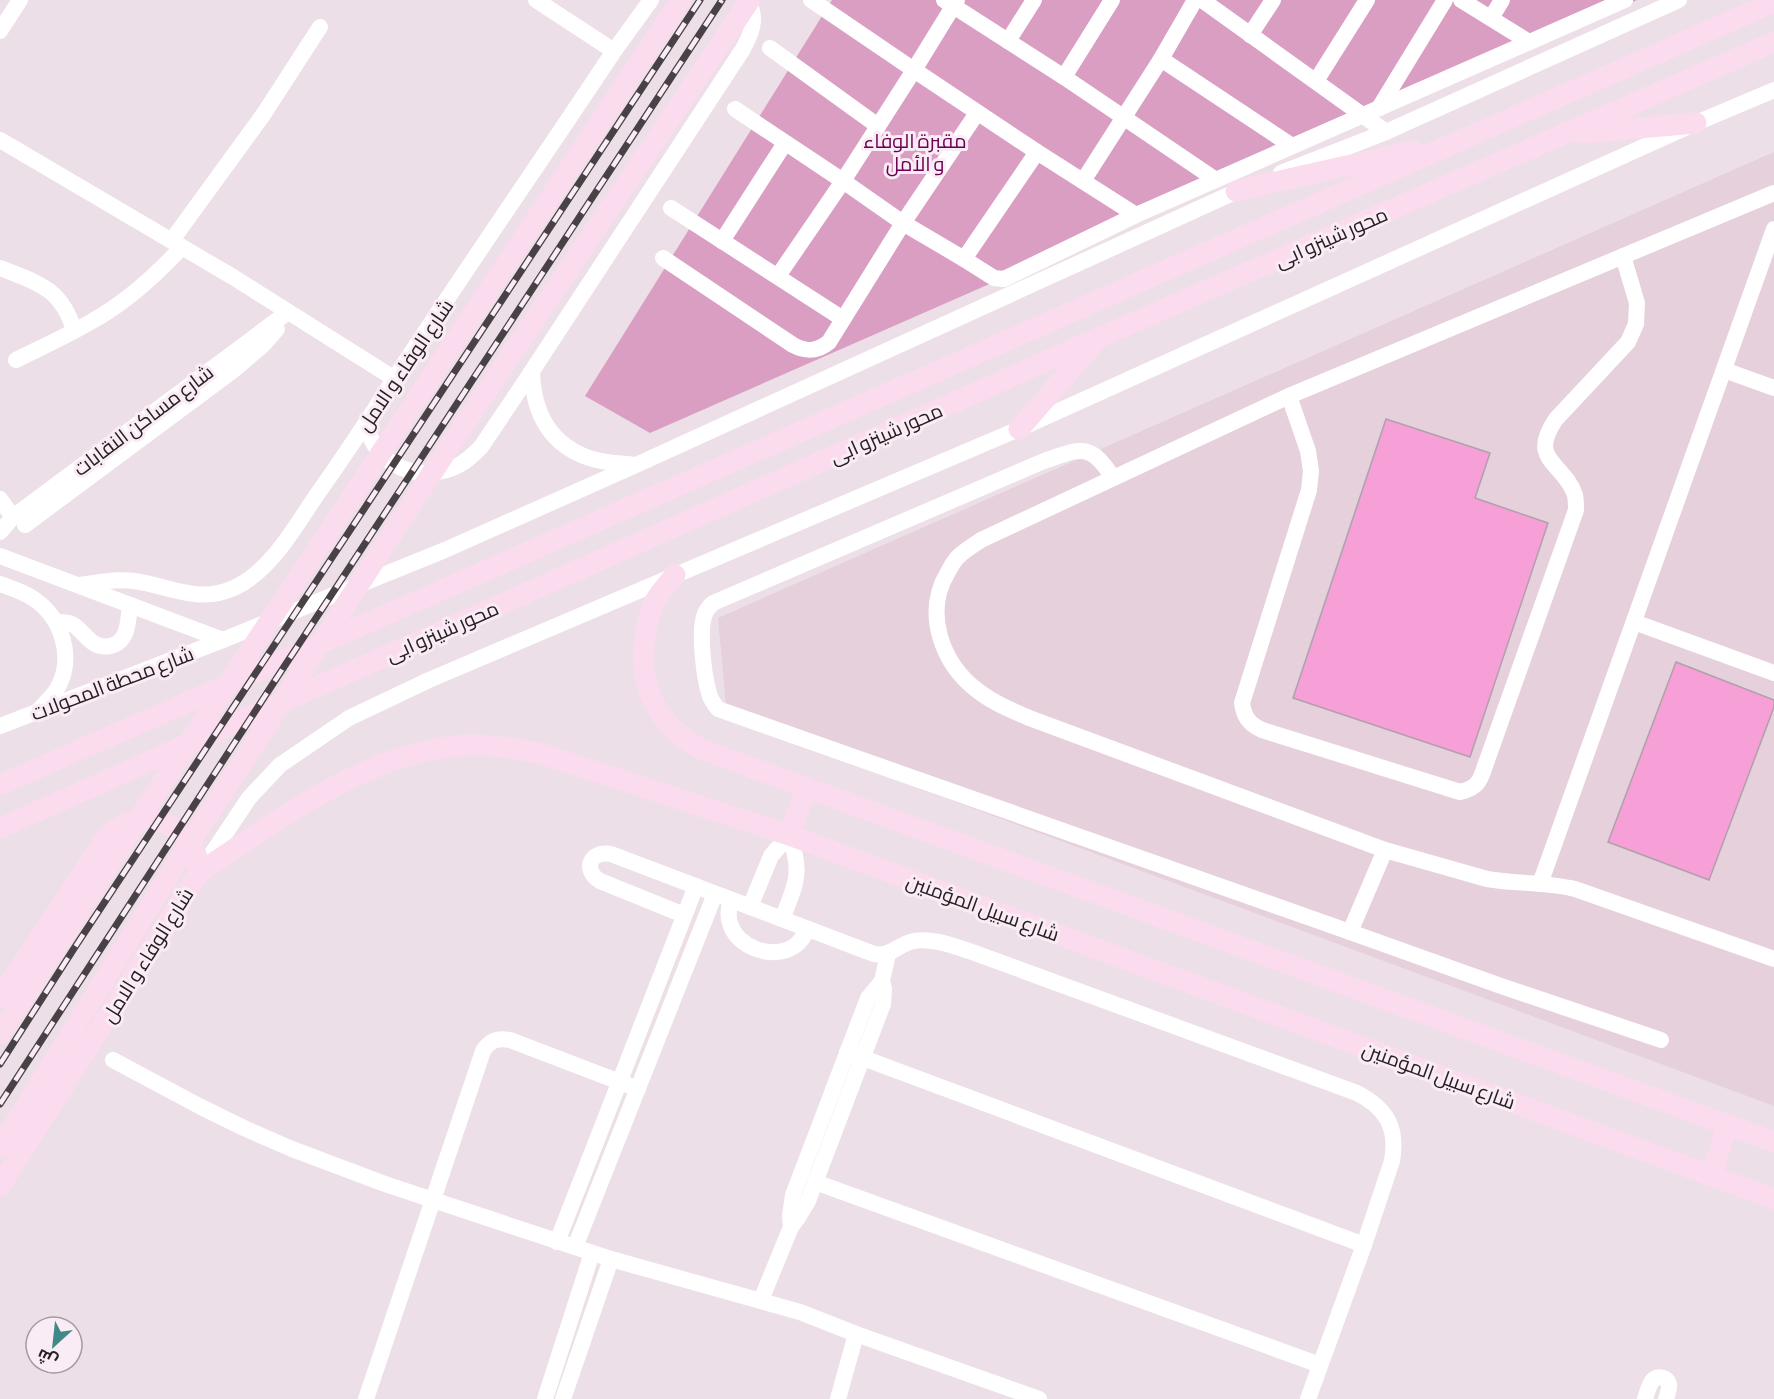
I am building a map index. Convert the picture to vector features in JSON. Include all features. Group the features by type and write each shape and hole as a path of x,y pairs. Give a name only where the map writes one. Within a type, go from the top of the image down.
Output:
{"main road":[{"path":"0,1034 134,826 681,0"},
{"path":"0,1148 185,850 451,444 750,1"},
{"name":"محور شينزو ابى","path":"0,785 1774,2"},
{"name":"محور شينزو ابى","path":"0,828 1098,338 1774,42"},
{"path":"1566,134 1696,123"},
{"path":"1236,191 1461,140"},
{"path":"1019,429 1098,338"},
{"path":"675,575 656,601 649,617 645,635 644,670 651,698 657,710 676,733 701,749 1774,1142"},
{"name":"شارع سبيل المؤمنين","path":"199,873 325,791 389,762 430,750 466,745 503,747 539,753 789,835 1774,1199"},
{"path":"789,835 807,787"},
{"name":"شارع الوفاء و الامل","path":"0,998 107,836 125,823 146,819 167,823 185,836 196,855 199,873 0,1186"},
{"path":"0,835 20,820"},
{"path":"1711,1176 1728,1125"}],"street":[{"path":"0,31 20,0"},
{"path":"536,0 614,51"},
{"name":"شارع الوفاء و الامل","path":"80,585 107,581 134,581 187,594 211,595 236,587 257,573 275,554 367,423 614,51 651,0"},
{"path":"812,0 977,113 1136,215"},
{"path":"1008,40 1034,0"},
{"path":"1064,77 1112,0"},
{"path":"1083,182 1161,59 1195,0"},
{"path":"1202,0 1316,81 1371,112 1386,132"},
{"path":"1250,35 1273,0"},
{"path":"1316,81 1367,0"},
{"path":"1371,112 1445,0"},
{"path":"1461,0 1529,42"},
{"path":"1491,18 1503,0"},
{"path":"735,109 903,223 994,278 1005,279 1136,215 1625,0"},
{"name":"شارع محطة المحولات","path":"0,726 223,640 445,550 1236,191 1386,132 1679,0"},
{"path":"367,423 368,435 374,448 385,458 412,472 443,471 457,466 481,447 743,49 754,25 750,1"},
{"path":"778,276 843,181 914,70 951,2 1216,180"},
{"path":"16,360 94,320 131,295 158,272 320,27"},
{"path":"770,48 878,126"},
{"path":"1161,59 1292,146"},
{"path":"199,873 249,798 280,765 349,718 429,680 1019,429 1696,123 1774,90"},
{"path":"663,258 802,350 812,351 821,348 829,342 903,223 977,113"},
{"path":"0,140 177,243 395,379"},
{"path":"722,241 785,143"},
{"path":"964,259 1037,152"},
{"path":"1774,193 1289,396 981,540 957,558 942,582 937,603 937,626 944,649 957,671 976,690 998,705 1385,850 1486,879 1558,885 1575,889 1774,959"},
{"path":"671,208 843,319"},
{"path":"1540,884 1774,229"},
{"path":"1289,396 1308,452 1311,471 1309,490 1242,703 1244,715 1251,725 1262,730 1460,792 1471,789 1483,773 1576,510 1571,487 1546,453 1545,440 1556,419 1628,342 1636,324 1637,303 1623,256"},
{"path":"0,268 38,283 51,291 62,302 75,330"},
{"name":"شارع مساكن النقابات","path":"0,532 19,521 235,360 288,312"},
{"path":"235,360 278,329"},
{"path":"1724,370 1774,388"},
{"path":"532,371 535,403 555,437 566,446 589,458 636,465"},
{"path":"1113,478 1097,456 1080,450 1066,454 1044,461 714,603 705,612 702,623 703,662 712,701 718,709 1661,1041"},
{"path":"0,499 19,521"},
{"path":"0,556 223,640"},
{"path":"0,584 32,597 49,612 56,622 64,644 64,668 56,690 37,713"},
{"path":"56,622 73,624 95,644 108,647 120,641 124,636 130,606"},
{"path":"1634,622 1774,674"},
{"path":"750,907 771,856 789,835 798,866 794,887 782,919"},
{"path":"1350,932 1385,850"},
{"path":"684,915 594,878 590,872 592,859 597,854 611,854 874,954 888,954 917,940 966,950 1369,1099 1380,1108 1393,1133 1392,1161 1308,1399"},
{"path":"556,1242 696,886"},
{"path":"723,897 730,926 737,936 757,950 769,952 793,948 808,929"},
{"path":"575,1247 638,1089 723,897"},
{"path":"791,1227 793,1195 855,1055 883,1004 882,981 888,954"},
{"path":"366,1399 487,1044 494,1040 510,1040 638,1089"},
{"path":"855,1055 1364,1245"},
{"path":"761,1300 791,1227 803,1210 815,1182 855,1055"},
{"path":"113,1060 201,1107 264,1137 338,1167 556,1242 800,1312 1039,1399"},
{"path":"815,1182 1320,1365"},
{"path":"545,1399 592,1253"},
{"path":"562,1399 611,1259"},
{"path":"838,1399 856,1334"},
{"path":"1645,1399 1652,1381 1660,1377 1669,1382 1666,1399"}],"shaded area":[{"path":"1774,152 1774,1106 727,717 718,618"}],"green space":[{"name":"مقبرة الوفاء و الأمل","path":"832,0 1637,0 650,433 585,396"}],"building":[{"path":"1386,419 1490,453 1475,498 1548,523 1470,757 1293,698"},
{"path":"1676,662 1774,700 1774,707 1709,880 1608,842"}],"railway":[{"path":"0,1064 700,0"},
{"path":"0,1104 722,0"}]}
